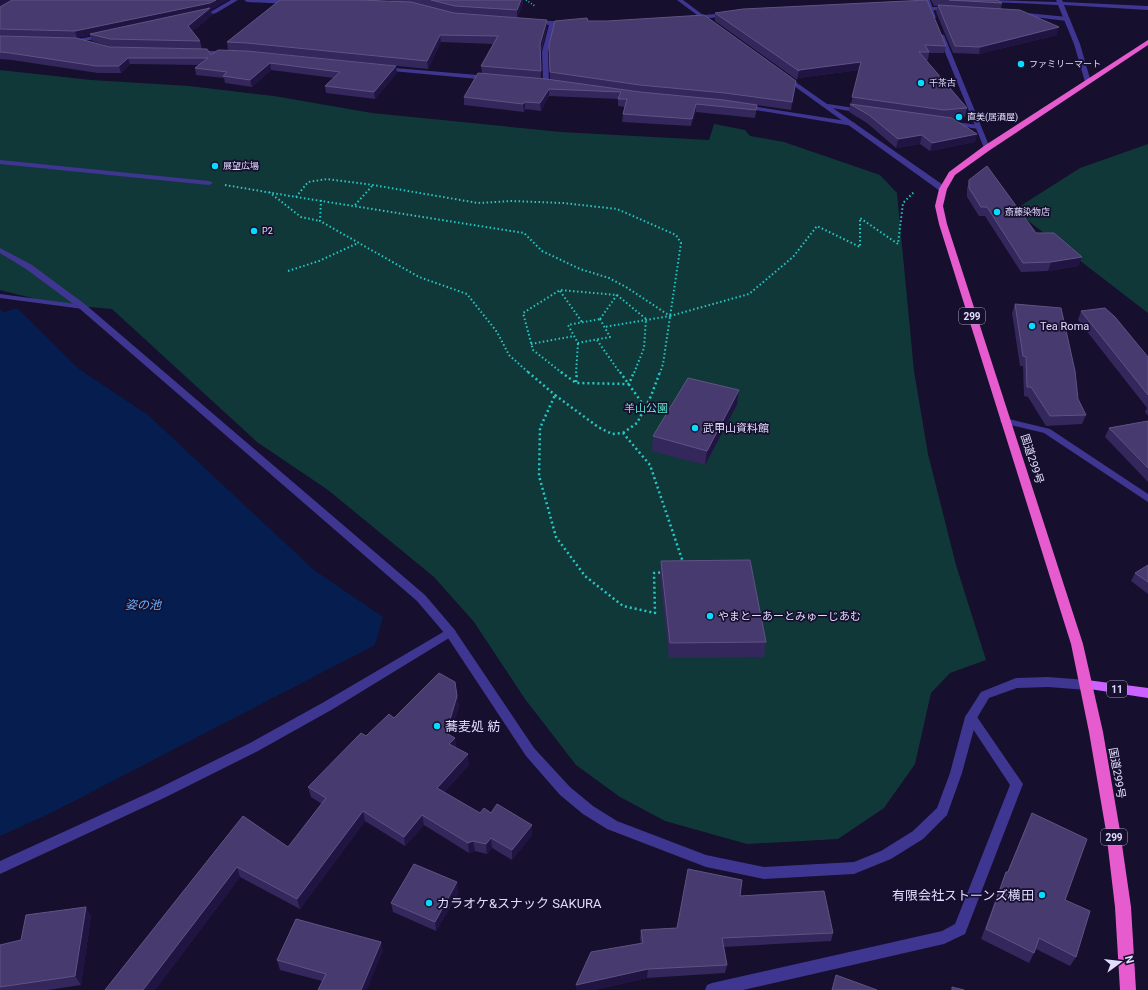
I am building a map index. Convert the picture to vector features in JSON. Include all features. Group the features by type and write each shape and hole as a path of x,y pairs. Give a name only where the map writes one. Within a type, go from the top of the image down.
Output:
{"highway":[{"name":"国道299号","path":"1128,990 1122,900 1113,831 1087,685 1077,644 1005,421 943,224 939,206 943,189 952,174 987,148 1148,42"}],"main road":[{"name":"11","path":"1087,685 1148,693"}],"street":[{"path":"191,17 214,12 235,0"},
{"path":"248,0 298,2"},
{"path":"680,0 708,21"},
{"path":"991,0 1059,2 1148,8"},
{"path":"1059,2 1077,44 1088,82"},
{"path":"921,4 929,4 960,10"},
{"path":"929,4 936,22"},
{"path":"1012,14 1067,19"},
{"path":"686,17 734,15"},
{"path":"529,22 552,24 576,22"},
{"path":"546,83 545,52 552,24"},
{"path":"939,29 987,148"},
{"path":"62,41 77,41 114,34"},
{"path":"77,41 91,45"},
{"path":"188,52 233,53"},
{"path":"373,68 499,79"},
{"path":"778,72 943,189"},
{"path":"538,82 554,84"},
{"path":"740,106 853,124"},
{"path":"828,106 867,112"},
{"path":"939,121 978,127"},
{"path":"0,162 208,183"},
{"path":"0,250 29,267 83,307 422,598 450,632 530,752 565,791 588,810 612,825 706,861 764,873 854,868 886,855 918,836 942,811 956,773 971,717 985,695 1016,683 1048,682 1087,685"},
{"path":"0,296 83,307"},
{"path":"1005,421 1047,431 1148,499"},
{"path":"0,868 198,775 255,746 322,710 450,632"},
{"path":"712,990 944,937 960,929 1017,784 971,717"}],"path":[{"path":"269,192 301,217 320,221 419,277 467,294 497,332 509,355 555,395 598,427 612,434 623,433 637,423 663,364 681,243 676,234 617,209 563,203 511,201 478,203 373,185 327,179 308,182 296,197"},
{"path":"604,327 670,316 749,294 793,257 817,226 860,247 860,218 898,244 903,202 928,179"},
{"path":"208,183 524,232 542,252 580,269 609,278 626,287 670,316"},
{"path":"354,206 373,185"},
{"path":"320,221 321,200"},
{"path":"288,271 319,261 359,242"},
{"path":"629,384 576,383 533,350 523,313 560,290 618,295 646,319"},
{"path":"560,290 582,322"},
{"path":"576,383 578,343 568,325 600,319 618,295"},
{"path":"578,343 610,337 600,319"},
{"path":"629,384 644,348 646,319"},
{"path":"531,344 574,336"},
{"path":"597,340 645,407"},
{"path":"555,395 540,428 539,476 556,537 585,576 623,606 655,613 654,573 686,571 650,465 623,433"}],"green space":[{"name":"羊山公園","path":"0,70 91,80 189,86 274,96 372,113 561,132 709,140 714,124 745,130 750,136 784,142 880,175 897,193 914,371 928,454 956,565 986,660 950,673 931,693 915,764 884,808 838,839 747,844 665,821 620,797 576,765 525,699 474,622 434,577 328,490 257,442 112,309 56,304 0,290"},
{"path":"1148,144 1148,313 1014,210 1080,168"}],"water":[{"name":"姿の池","path":"17,308 79,369 148,415 314,570 383,617 375,645 51,813 0,836 0,309 4,312"}],"building":[{"path":"12,0 216,0 210,3 75,31 0,29 0,7"},
{"path":"280,0 359,0 411,2 454,13 547,20 540,44 541,71 481,66 498,36 440,35 427,61 227,42"},
{"path":"431,0 521,0 517,10 455,6"},
{"path":"927,0 946,46 925,45 929,52 919,52 967,108 944,110 852,97 861,62 799,71 715,13 743,9"},
{"path":"949,0 997,0 1002,3"},
{"path":"938,5 1020,10 1059,27 980,47 955,46"},
{"path":"210,8 188,26 200,41 110,39 90,34"},
{"path":"704,15 796,81 792,102 725,93 640,85 550,72 549,45 555,21 587,18 588,21 607,21"},
{"path":"0,36 76,38 110,47 207,49 211,55 218,50 247,51 396,66 374,92 325,86 340,72 270,63 250,80 223,76 227,72 195,68 208,58 128,58 119,66 96,66 0,52"},
{"path":"478,73 546,79 640,92 724,100 757,105 756,110 696,104 692,119 623,114 627,99 618,99 621,92 549,89 540,103 525,102 523,104 464,97"},
{"path":"850,104 952,118 977,134 932,143 922,135 898,139 869,115"},
{"path":"987,166 1036,233 1054,233 1082,257 1051,262 1023,263 987,207 981,207 969,188 969,180"},
{"path":"1015,304 1061,308 1075,371 1078,399 1086,415 1050,416 1031,387 1027,387 1026,357 1023,356"},
{"path":"1105,308 1115,317 1148,357 1148,395 1081,311"},
{"name":"武甲山資料館","path":"688,378 739,390 707,451 653,436"},
{"path":"1148,421 1148,468 1109,428"},
{"name":"やまとーあーとみゅーじあむ","path":"750,560 766,642 670,643 661,561"},
{"path":"1148,565 1148,582 1135,573"},
{"path":"439,673 455,682 457,696 446,733 455,738 449,744 468,754 437,788 480,813 484,808 491,813 497,804 532,825 512,850 491,838 486,844 473,841 468,843 422,815 404,837 363,811 297,899 237,867 143,990 105,990 243,816 288,847 326,798 308,787 361,733 366,736 389,714 394,718"},
{"path":"1032,813 1087,839 1065,900 1090,911 1076,957 1039,938 1034,953 986,929 1006,872 1008,872"},
{"path":"414,864 457,882 435,922 391,903"},
{"path":"688,869 742,880 740,896 824,891 833,933 722,938 727,965 648,969 576,985 591,952 643,943 641,930 677,928"},
{"path":"86,907 75,976 0,987 0,945 21,940 26,915"},
{"path":"296,919 381,942 361,990 318,990 326,974 277,960"},
{"path":"836,975 877,990 832,990"},
{"path":"952,987 964,990 952,990"}],"place":[{"name":"ファミリーマート","path":"1021,64"},
{"name":"千茶古","path":"921,83"},
{"name":"直美(居酒屋)","path":"959,117"},
{"name":"展望広場","path":"215,166"},
{"name":"斎藤染物店","path":"997,212"},
{"name":"P2","path":"254,231"},
{"name":"Tea Roma","path":"1032,326"},
{"name":"武甲山資料館","path":"695,428"},
{"name":"やまとーあーとみゅーじあむ","path":"710,616"},
{"name":"蕎麦処 紡","path":"437,726"},
{"name":"有限会社ストーンズ横田","path":"1042,895"},
{"name":"カラオケ&スナック SAKURA","path":"429,903"}]}
